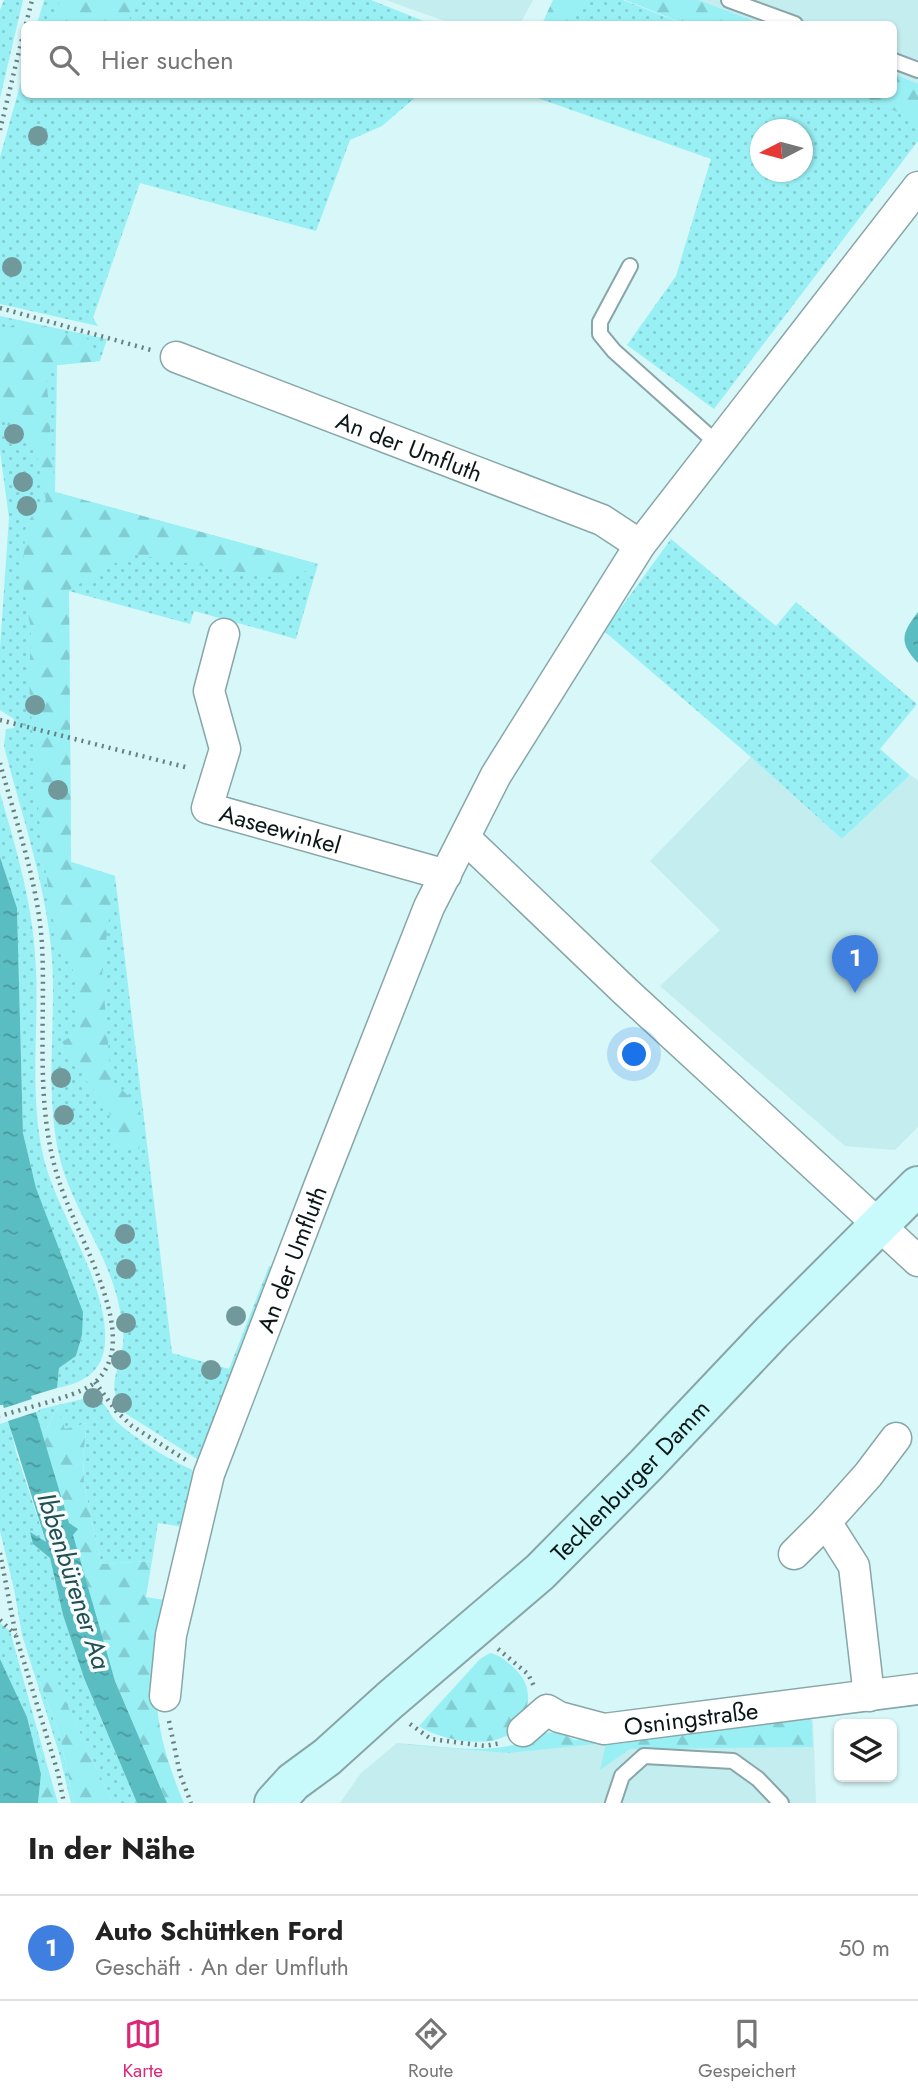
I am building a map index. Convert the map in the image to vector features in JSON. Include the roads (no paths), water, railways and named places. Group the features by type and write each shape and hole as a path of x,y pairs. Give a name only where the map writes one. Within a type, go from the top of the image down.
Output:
{"main road":[{"name":"Tecklenburger Damm","path":"274,1803 293,1782 327,1758 390,1700 550,1563 772,1332 918,1186"},
{"name":"Tecklenburger Damm","path":"303,1803 327,1758"}],"street":[{"name":"An der Umfluth","path":"165,1696 171,1635 209,1474 429,907 496,775 640,545 918,187"},
{"name":"An der Umfluth","path":"176,358 602,520 640,545"},
{"name":"Aaseewinkel","path":"224,634 209,691 225,749 207,808 446,875"},
{"path":"465,838 918,1261"},
{"path":"794,1554 868,1475 896,1438"},
{"path":"826,1522 854,1566 869,1696"},
{"name":"Osningstraße","path":"523,1731 547,1710 559,1717 604,1729 918,1689"}],"lane":[{"path":"729,0 787,21"},
{"path":"897,62 918,70"},
{"path":"629,266 600,321 600,334 614,351 719,445"},
{"path":"613,1803 622,1776 644,1755 733,1762 758,1779 781,1803"}],"water":[{"path":"918,612 918,663 907,649 904,638 908,626"},
{"name":"Ibbenbürener Aa","path":"0,857 17,908 23,1133 36,1188 83,1312 82,1335 76,1356 59,1368 57,1388 31,1396 69,1523 78,1529 73,1535 115,1681 167,1803 137,1803 84,1678 63,1615 50,1558 33,1544 30,1532 46,1542 3,1405 0,1405"},
{"path":"0,1659 27,1717 41,1774 38,1803 0,1803"}],"place":[{"name":"Auto Schüttken Ford","path":"855,993"}]}
